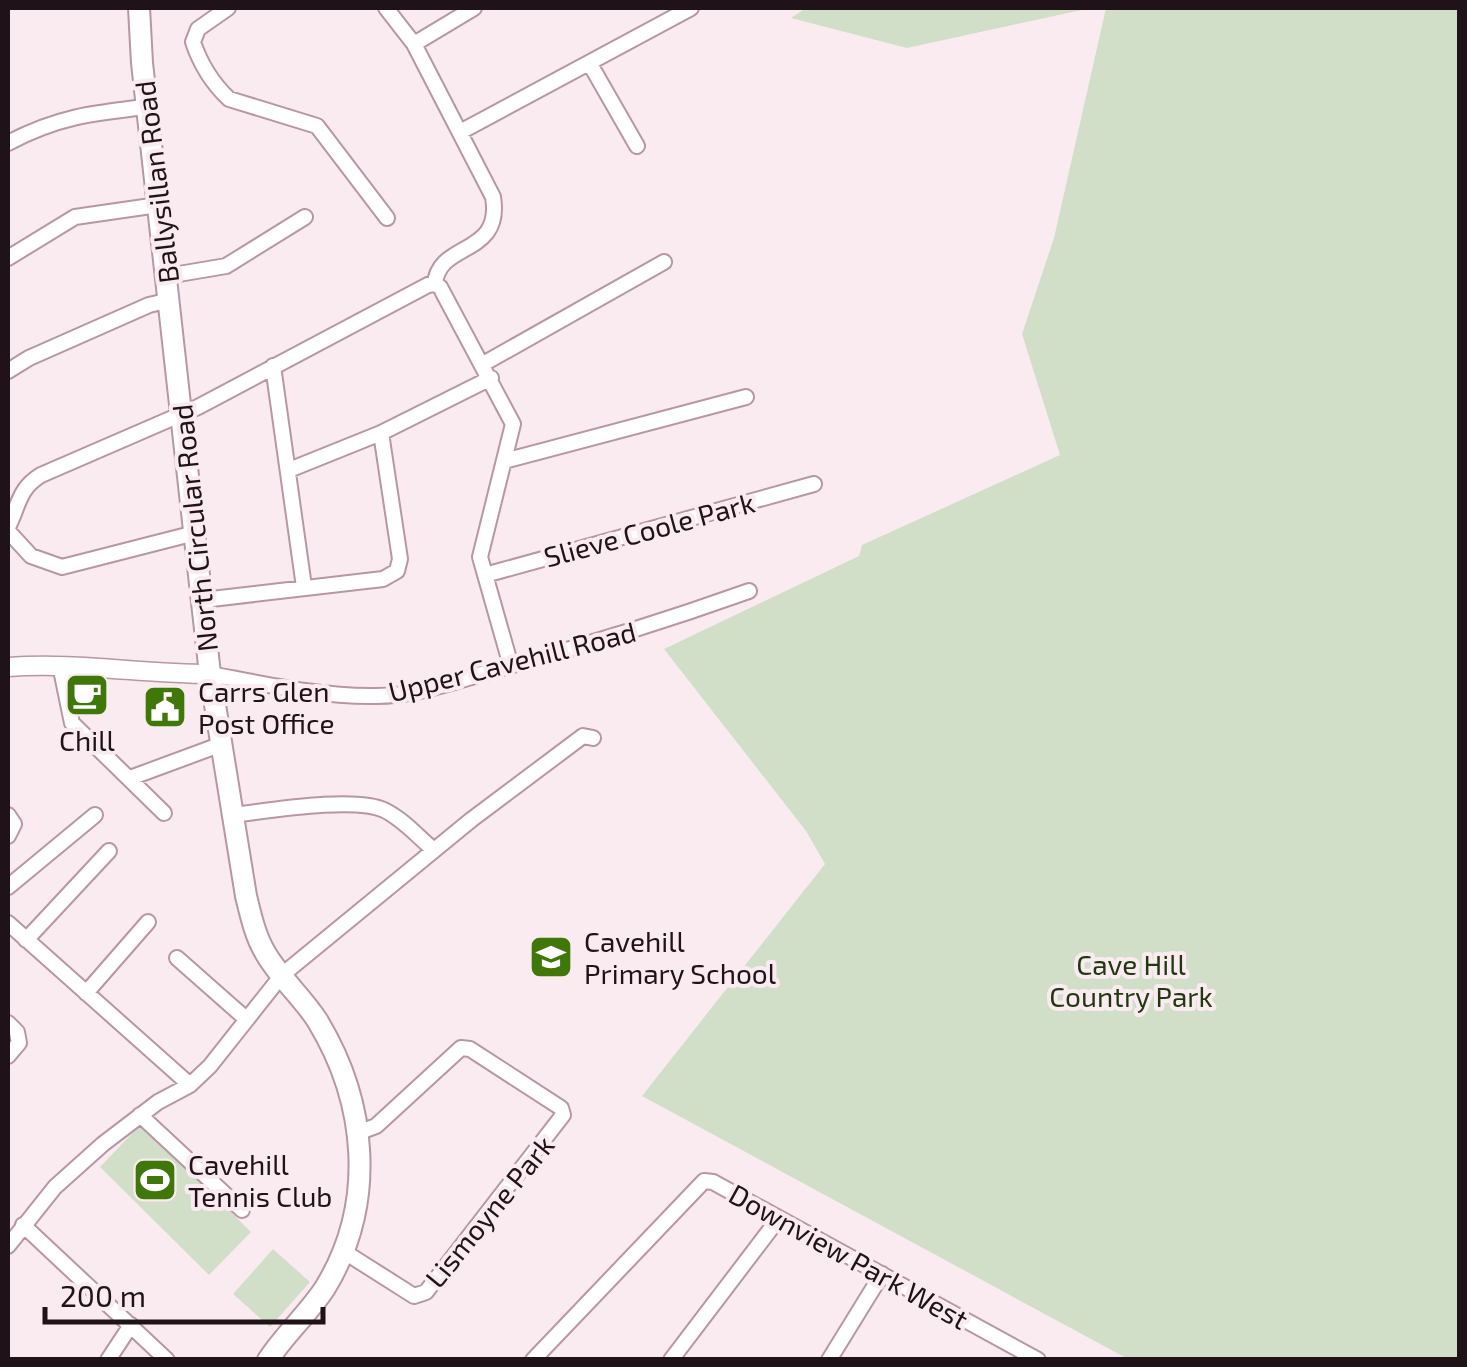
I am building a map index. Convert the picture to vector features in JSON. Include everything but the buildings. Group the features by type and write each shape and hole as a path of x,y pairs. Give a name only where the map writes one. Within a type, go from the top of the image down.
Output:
{"highway":[{"name":"Ballysillan Road","path":"138,8 176,356"},
{"name":"North Circular Road","path":"176,356 210,674 254,931 315,1018 336,1056 350,1086 360,1132 359,1190 343,1251 326,1286 268,1360"}],"main road":[{"path":"8,667 60,664 210,674"}],"street":[{"path":"228,8 198,30 192,42 218,89 229,99 316,126 386,218"},
{"path":"386,8 414,44 493,196 492,226 484,237 439,266 434,284"},
{"path":"414,44 474,8"},
{"path":"462,131 692,8"},
{"path":"590,64 637,146"},
{"path":"8,143 74,115 146,108"},
{"path":"8,258 75,217 158,205"},
{"path":"167,276 226,266 305,217"},
{"path":"289,470 381,433 664,262"},
{"path":"195,532 62,567 31,556 8,529 20,494 33,480 182,413 428,284 440,286 513,424 480,557 512,666"},
{"path":"8,370 149,305 170,300"},
{"path":"274,366 304,586"},
{"path":"504,462 746,397"},
{"path":"203,600 383,579 397,571 400,560 381,433"},
{"name":"Slieve Coole Park","path":"484,576 814,484"},
{"name":"Upper Cavehill Road","path":"210,674 295,689 378,696 434,687 512,666 651,626 749,592"},
{"path":"60,664 72,723 164,813"},
{"path":"8,1246 55,1187 140,1114 190,1085 210,1066 282,975 434,850 582,736 593,738"},
{"path":"130,778 222,744"},
{"path":"233,815 369,805 385,810 434,850"},
{"path":"8,815 14,824 8,836"},
{"path":"8,886 95,815"},
{"path":"26,940 109,850"},
{"path":"86,993 148,922"},
{"path":"8,923 190,1085"},
{"path":"177,958 245,1018"},
{"path":"8,1023 19,1038 8,1056"},
{"name":"Lismoyne Park","path":"343,1251 414,1296 426,1292 563,1115 561,1108 461,1048 376,1126 360,1132"},
{"path":"140,1114 242,1210"},
{"name":"Downview Park West","path":"533,1360 704,1181 713,1182 1038,1360"},
{"path":"671,1360 779,1218"},
{"path":"24,1226 168,1360"},
{"path":"837,1357 882,1274"},
{"path":"108,1360 131,1325"}],"green space":[{"path":"806,8 1091,8 907,48 791,18"},
{"name":"Cave Hill Country Park","path":"1106,8 1459,8 1459,1359 1128,1359 642,1096 825,864 806,831 664,649 859,556 862,545 1060,455 1022,334 1054,238"},
{"name":"Cavehill Tennis Club","path":"141,1124 251,1232 209,1275 100,1167"},
{"path":"273,1249 310,1282 270,1327 233,1294"}],"place":[{"name":"Chill","path":"87,695"},
{"name":"Carrs Glen Post Office","path":"165,707"},
{"name":"Cavehill Primary School","path":"551,957"},
{"name":"Cavehill Tennis Club","path":"155,1180"}]}
